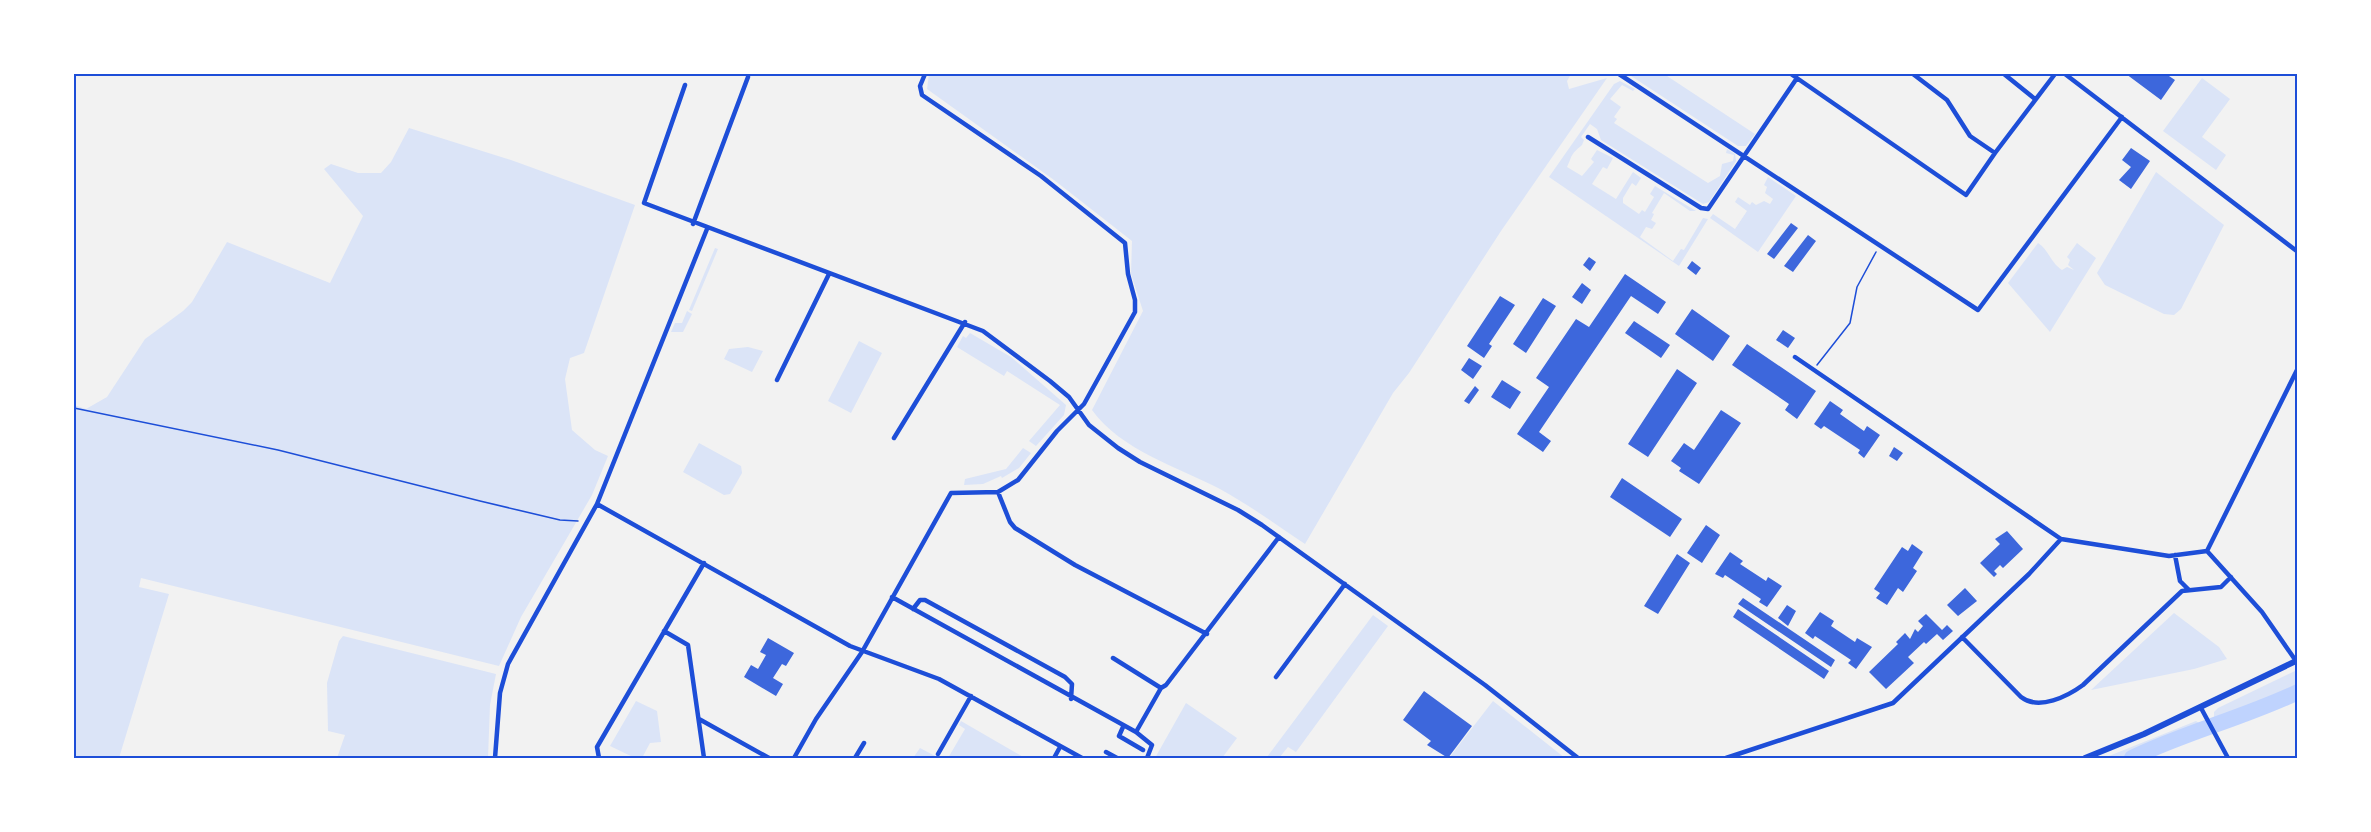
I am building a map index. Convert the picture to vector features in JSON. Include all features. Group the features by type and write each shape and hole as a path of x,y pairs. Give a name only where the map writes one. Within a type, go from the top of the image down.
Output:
{"street":[{"path":"794,759 816,719 862,652 951,493 998,492 1018,480 1057,431 1078,410 1097,384 1135,312 1135,300 1128,274 1126,245 1056,187 922,95 919,88 926,74"},
{"path":"1619,74 1978,310 2122,117"},
{"path":"1791,74 1966,195 2055,74"},
{"path":"1913,74 1947,100 1970,136 1995,153"},
{"path":"2004,74 2035,99"},
{"path":"2065,74 2298,252"},
{"path":"693,224 748,77"},
{"path":"1588,137 1706,210 1711,207 1797,78"},
{"path":"685,85 644,203 693,224 965,322 1010,349 1069,397 1089,425 1132,457 1238,510 1279,537 1485,685 1578,759"},
{"path":"495,759 500,693 508,664 597,504 707,229"},
{"path":"777,380 829,274"},
{"path":"894,438 965,322"},
{"path":"1795,357 2061,539 2077,544 2175,555 2206,551"},
{"path":"2206,551 2298,368"},
{"path":"998,492 1010,522 1015,528 1075,565 1207,634"},
{"path":"597,504 862,652 925,673 971,696 1082,759"},
{"path":"1136,732 1163,687 1207,634 1279,537"},
{"path":"1725,759 1887,707 2037,567 2061,539"},
{"path":"2085,759 2201,708 2297,661 2282,638 2206,551"},
{"path":"2175,555 2180,581 2189,590"},
{"path":"599,759 597,747 704,563"},
{"path":"1962,638 2021,698 2028,702 2039,703 2076,690 2181,591 2221,586 2231,577"},
{"path":"1276,677 1345,584"},
{"path":"892,597 1071,699 1136,732 1152,745 1147,759"},
{"path":"913,609 920,600 925,600 1065,677 1072,684 1071,699"},
{"path":"664,632 688,645 704,759"},
{"path":"1113,658 1163,687"},
{"path":"938,754 971,696"},
{"path":"2201,708 2228,759"},
{"path":"699,719 769,759"},
{"path":"1123,727 1119,736 1143,750"},
{"path":"855,759 864,743"},
{"path":"1054,759 1060,747"},
{"path":"1106,752 1117,759"}],"path":[{"path":"1814,369 1850,323 1857,287 1879,246"},
{"path":"74,408 278,450 560,520 580,521"}],"shaded area":[{"path":"929,74 1571,74 1567,81 1569,89 1607,78 1501,231 1409,373 1393,393 1305,544 1220,489 1134,447 1104,424 1092,410 1143,311 1131,274 1132,241 1054,180 927,89"},
{"path":"1628,74 1664,74 1755,134 1746,146 1738,146"},
{"path":"2202,78 2230,99 2202,137 2226,155 2216,170 2163,131"},
{"path":"1620,81 1635,89 1633,91 1622,85 1610,99 1621,107 1614,117 1617,119 1614,123 1708,183 1720,176 1722,164 1733,161 1734,155 1726,153 1727,149 1735,154 1736,161 1709,202 1703,204 1601,140 1597,129 1590,124 1581,137 1584,140 1582,145 1573,154 1567,167 1582,176 1594,162 1591,159 1597,150 1613,158 1607,169 1603,167 1592,184 1616,199 1633,172 1641,178 1636,186 1632,183 1623,198 1623,203 1639,214 1642,210 1645,212 1654,197 1650,194 1655,186 1696,211 1690,211 1664,193 1652,213 1654,214 1651,220 1656,223 1652,229 1646,227 1640,237 1673,261 1681,249 1684,250 1703,218 1708,219 1679,266 1549,177 1614,84"},
{"path":"409,128 511,160 635,205 584,353 570,358 565,379 572,430 595,450 608,456 592,495 521,617 499,666 141,578 139,587 169,594 119,758 74,758 74,405 86,409 107,397 145,339 192,302 227,242 330,283 363,216 324,169 331,164 358,173 381,173 391,162"},
{"path":"2156,172 2224,225 2181,309 2174,315 2164,314 2105,285 2097,273"},
{"path":"1768,177 1796,196 1758,252 1710,218 1713,214 1735,229 1747,211 1735,202 1738,197 1750,205 1752,202 1756,205 1764,201 1770,204 1773,199 1765,193 1767,187 1764,185"},
{"path":"2038,243 2062,270 2067,267 2074,270 2068,265 2070,260 2067,257 2077,243 2096,258 2050,332 2008,283"},
{"path":"715,248 718,249 692,311 689,310"},
{"path":"687,311 692,314 683,332 671,332 675,323 682,323"},
{"path":"970,333 1011,357 1066,405 1064,415 1036,446 1029,441 1060,405 1007,371 1004,376 957,347 963,336 966,338"},
{"path":"859,341 882,353 851,413 828,401"},
{"path":"748,347 763,351 752,372 724,359 729,349"},
{"path":"699,443 741,466 742,473 730,494 724,495 683,472"},
{"path":"1023,448 1031,453 1019,468 1002,478 1001,476 983,484 964,485 965,479 1006,469"},
{"path":"2174,613 2219,647 2227,659 2194,669 2091,690"},
{"path":"1373,615 1388,626 1296,752 1288,747 1279,758 1267,757"},
{"path":"343,636 496,674 490,705 488,758 337,758 345,735 328,731 327,683 339,641"},
{"path":"2297,670 2297,685 2214,720 2214,712 2218,708"},
{"path":"636,701 657,711 661,742 650,743 642,758 635,758 610,746"},
{"path":"1493,701 1565,758 1449,758"},
{"path":"1186,703 1237,738 1222,758 1155,758"},
{"path":"961,721 1025,758 948,758 965,729 959,725"},
{"path":"2196,721 2202,725 2126,758 2104,758"},
{"path":"920,748 939,758 913,758"}],"building":[{"path":"2126,74 2166,74 2175,80 2161,100"},
{"path":"2131,148 2150,161 2131,189 2119,180 2131,167 2122,160"},
{"path":"1791,223 1798,228 1774,259 1767,254"},
{"path":"1808,235 1816,241 1793,272 1784,266"},
{"path":"1589,257 1596,262 1590,271 1583,265"},
{"path":"1692,261 1701,268 1696,275 1687,268"},
{"path":"1625,274 1666,302 1658,314 1631,296 1539,432 1551,441 1543,452 1517,434 1549,387 1536,378 1576,319 1589,327"},
{"path":"1582,283 1591,290 1582,304 1572,297"},
{"path":"1500,296 1515,305 1489,344 1492,346 1484,358 1467,346"},
{"path":"1543,298 1556,306 1526,353 1513,344"},
{"path":"1692,309 1730,336 1713,361 1675,334"},
{"path":"1634,321 1670,345 1661,358 1625,333"},
{"path":"1783,330 1795,338 1788,348 1776,340"},
{"path":"1747,344 1816,391 1797,419 1785,410 1789,404 1732,365"},
{"path":"1469,358 1482,366 1473,379 1461,370"},
{"path":"1677,369 1697,383 1648,457 1628,444"},
{"path":"1502,380 1521,392 1510,409 1491,397"},
{"path":"1475,386 1479,390 1469,404 1464,401"},
{"path":"1830,401 1843,410 1840,414 1864,431 1867,426 1880,435 1864,458 1858,453 1860,450 1824,426 1821,429 1814,424"},
{"path":"1721,410 1741,423 1699,484 1679,471 1681,468 1671,461 1684,443 1694,450"},
{"path":"1894,447 1903,453 1897,461 1889,456"},
{"path":"1622,478 1682,519 1670,537 1610,497"},
{"path":"1706,525 1720,535 1702,563 1687,553"},
{"path":"2007,531 2023,549 2003,568 2000,565 1994,571 1997,574 1994,577 1980,563 2000,544 1995,539"},
{"path":"1912,544 1923,552 1913,568 1917,571 1903,592 1898,588 1887,605 1876,598 1880,593 1874,589 1902,547 1908,551"},
{"path":"1730,552 1743,561 1740,564 1766,581 1768,577 1782,586 1767,607 1759,602 1761,599 1725,575 1723,578 1715,574"},
{"path":"1677,554 1690,563 1658,614 1644,606"},
{"path":"1965,588 1977,601 1958,616 1947,605"},
{"path":"1743,598 1835,660 1831,667 1738,604"},
{"path":"1787,605 1796,611 1788,626 1778,618"},
{"path":"1738,609 1829,671 1824,679 1733,617"},
{"path":"1820,612 1834,621 1831,626 1855,642 1857,638 1872,647 1856,669 1848,663 1851,660 1815,636 1813,639 1805,633"},
{"path":"1926,614 1942,630 1947,625 1953,631 1943,640 1937,634 1926,644 1924,642 1908,657 1914,663 1886,689 1869,672 1898,644 1896,642 1905,633 1910,639 1915,629 1918,632 1923,626 1918,621"},
{"path":"768,638 794,653 786,666 782,664 773,678 783,684 776,696 744,677 751,665 758,669 766,655 760,652"},
{"path":"1424,691 1472,726 1448,758 1427,745 1431,741 1403,720"}],"waterway":[{"path":"2132,758 2298,692"}]}
